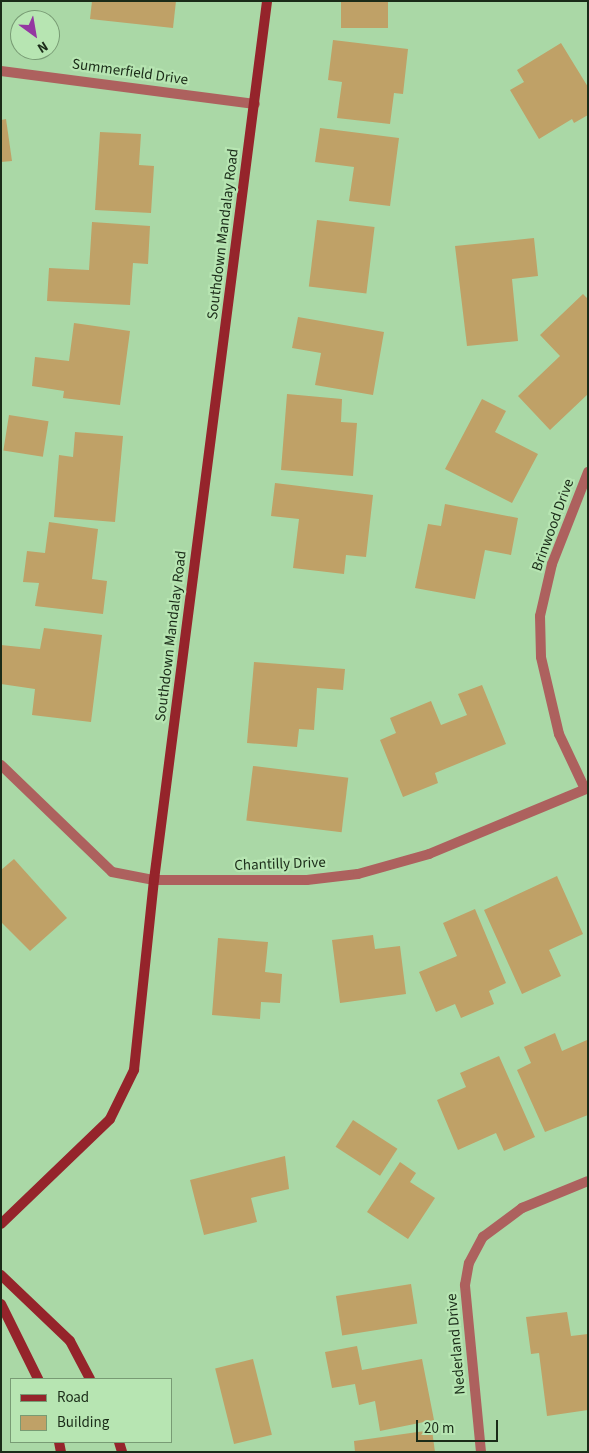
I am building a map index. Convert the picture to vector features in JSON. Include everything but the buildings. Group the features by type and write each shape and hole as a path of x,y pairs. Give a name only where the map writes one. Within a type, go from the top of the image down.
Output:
{"street":[{"name":"Southdown Mandalay Road","path":"1,1224 110,1119 134,1070 154,880 267,1"},
{"name":"Summerfield Drive","path":"1,71 255,104"},
{"name":"Brinwood Drive","path":"586,788 559,734 541,657 540,616 552,564 588,472"},
{"name":"Chantilly Drive","path":"1,765 112,872 154,880 307,880 358,874 429,854 586,788"},
{"name":"Nederland Drive","path":"481,1452 465,1285 469,1263 483,1237 522,1208 588,1180"},
{"path":"1,1275 70,1341 89,1378"},
{"path":"1,1304 38,1378"}]}
